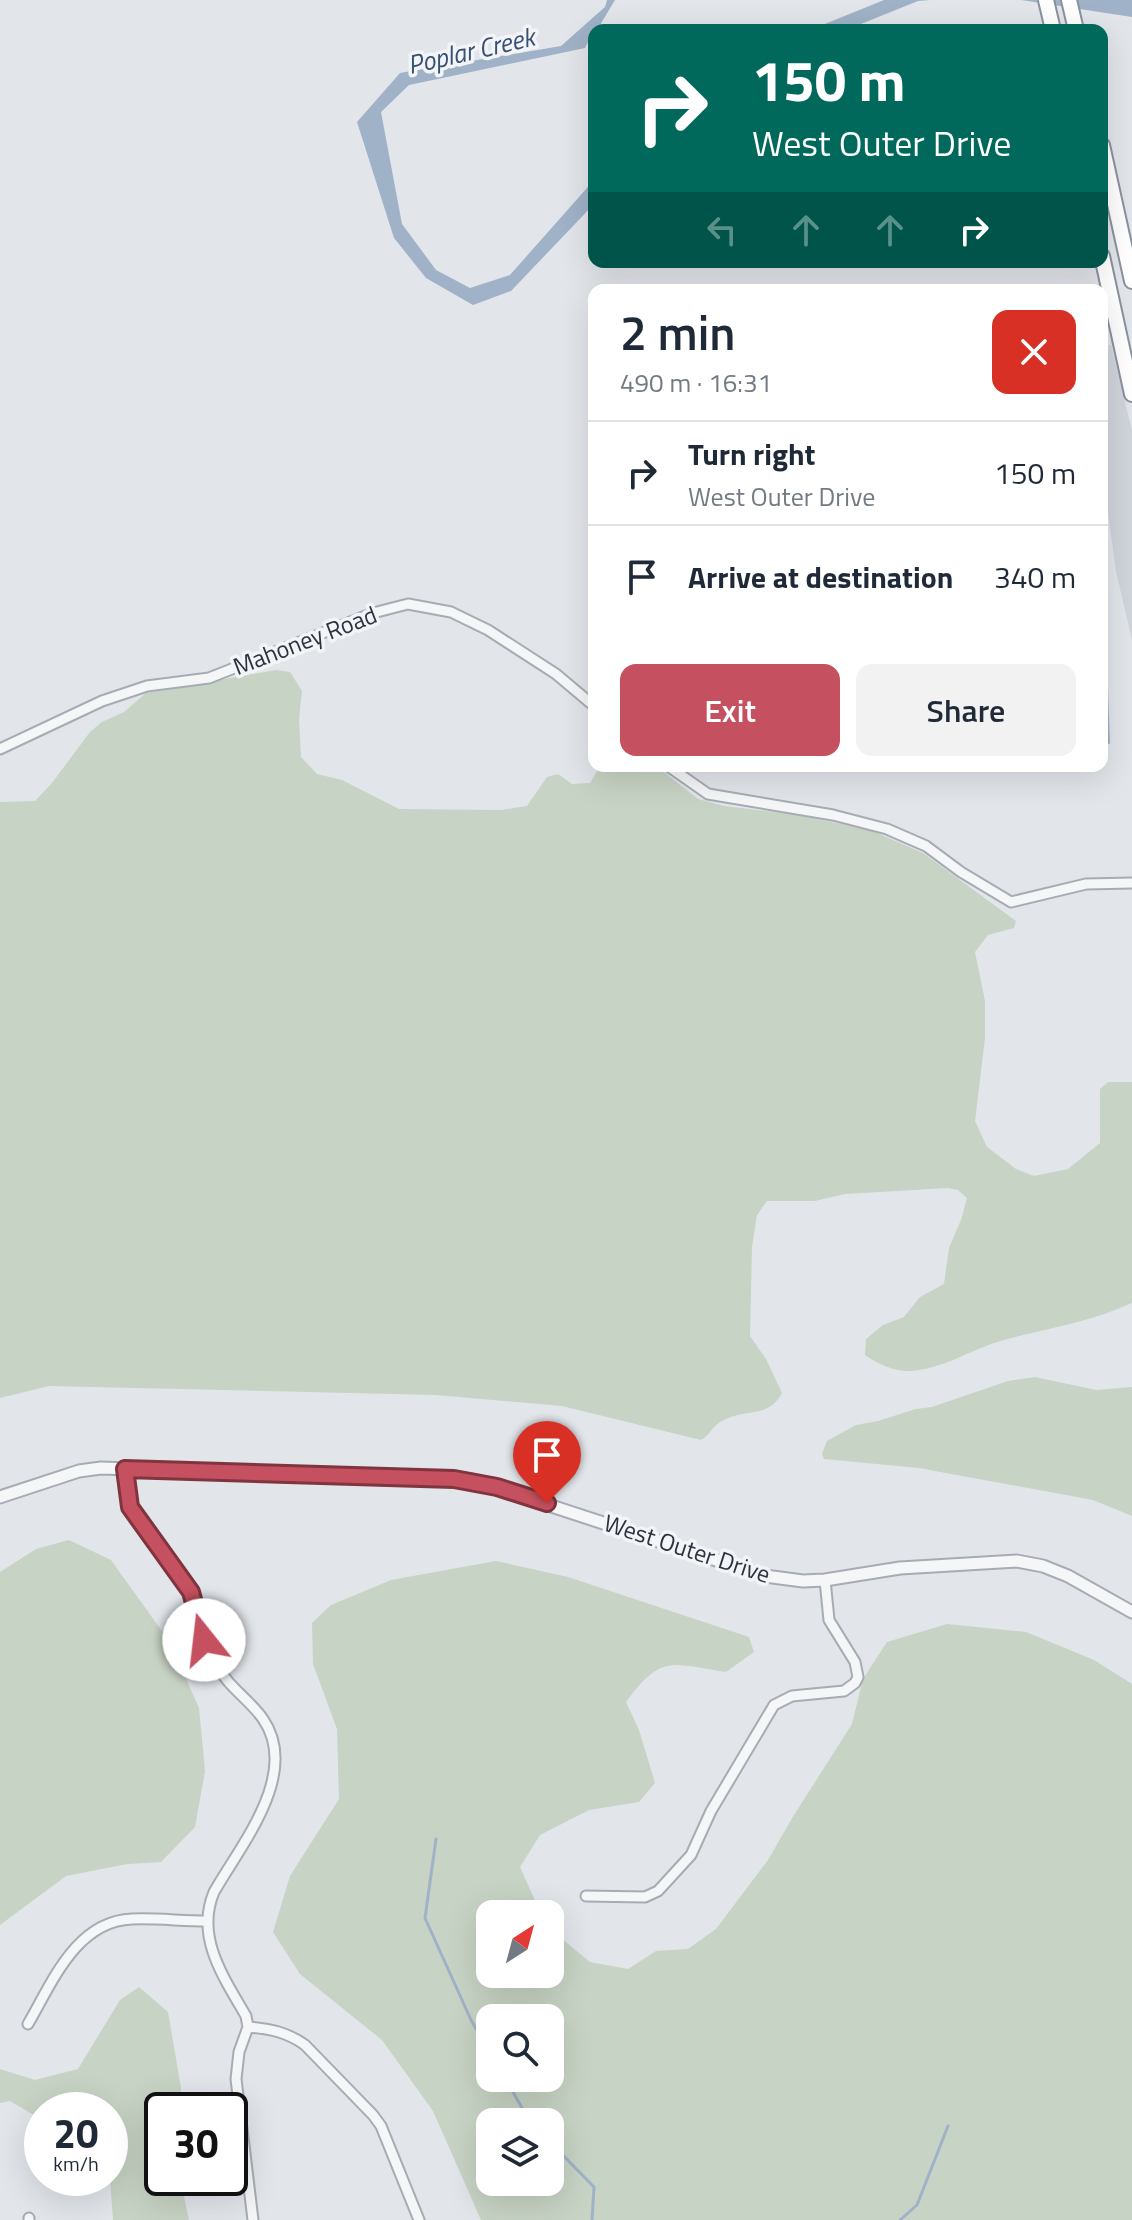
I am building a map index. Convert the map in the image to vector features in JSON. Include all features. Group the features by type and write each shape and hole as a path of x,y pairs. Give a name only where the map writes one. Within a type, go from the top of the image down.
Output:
{"highway":[{"path":"1046,0 1052,24"},
{"path":"1069,0 1075,24"},
{"path":"1108,172 1132,281"},
{"path":"1105,268 1132,394"}],"street":[{"name":"Mahoney Road","path":"0,749 102,701 147,686 209,678 373,613 408,604 451,612 488,630 556,674 588,701"},
{"path":"677,772 708,794 833,815 887,829 926,846 961,872 1011,902 1086,884 1132,883"},
{"path":"125,1469 127,1495 136,1518 191,1592 204,1640 215,1663 230,1686 263,1719 273,1742 275,1758 269,1796 214,1892 206,1921 217,1963 246,2016 248,2027 236,2064 236,2079 253,2220"},
{"name":"West Outer Drive","path":"0,1497 79,1471 125,1469 472,1480 781,1579 825,1580 900,1568 1017,1561 1043,1566 1068,1576 1132,1612"},
{"path":"586,1896 645,1897 658,1891 691,1855 711,1811 774,1705 792,1696 844,1691 855,1683 858,1677 855,1662 829,1620 825,1580"},
{"path":"28,2024 63,1964 76,1947 96,1930 131,1919 206,1921"},
{"path":"248,2027 283,2032 295,2038 373,2115 381,2126 419,2220"}],"shaded area":[{"path":"1108,345 1111,345 1132,430 1132,640 1116,571 1108,513"}],"green space":[{"path":"276,670 290,672 302,691 299,719 301,757 317,774 342,780 399,809 501,810 527,806 547,777 558,774 572,784 590,783 596,772 664,772 698,799 870,830 923,853 1016,921 1014,928 988,935 975,952 985,1001 985,1038 975,1121 987,1147 1016,1169 1034,1176 1068,1169 1100,1143 1100,1089 1108,1082 1132,1082 1132,1303 1082,1321 994,1343 922,1370 905,1371 887,1367 865,1355 866,1339 883,1325 904,1317 920,1297 944,1284 949,1248 967,1198 958,1190 948,1188 845,1194 815,1201 767,1201 757,1215 752,1247 750,1336 766,1359 782,1393 770,1407 720,1422 701,1440 562,1406 436,1395 49,1386 0,1398 0,802 35,801 90,732 102,722 124,712 146,693"},
{"path":"1035,1377 1096,1390 1132,1387 1132,1516 1093,1500 919,1468 824,1459 822,1454 827,1441 856,1425 932,1407 1008,1381"},
{"path":"69,1540 111,1560 169,1641 199,1708 205,1771 195,1827 161,1862 127,1864 66,1876 0,1925 0,1572 36,1549"},
{"path":"496,1561 568,1577 749,1637 754,1652 726,1672 692,1666 669,1666 659,1669 638,1686 626,1702 639,1730 655,1783 639,1802 589,1810 540,1835 520,1867 535,1900 476,1900 476,1988 564,1988 564,1941 590,1962 628,1969 656,1951 688,1949 716,1929 768,1860 852,1724 863,1679 887,1642 947,1624 1026,1632 1094,1660 1132,1684 1132,2220 481,2220 433,2111 382,2040 300,1974 273,1932 290,1876 339,1799 337,1729 313,1664 312,1623 331,1605 391,1580"},
{"path":"139,1987 168,2012 181,2092 144,2092 144,2196 184,2196 189,2220 113,2220 111,2196 128,2196 128,2092 24,2092 24,2109 10,2101 0,2103 0,2069 35,2080 78,2069 120,2000"}],"water":[{"name":"Poplar Creek","path":"607,0 615,0 601,24 588,24 585,48 409,85 381,112 402,224 436,270 470,288 510,275 588,187 588,210 511,291 473,305 426,278 394,238 357,122 400,73 561,46 605,7"},
{"path":"884,0 930,0 918,1 861,24 825,24"},
{"path":"1021,0 1132,0 1132,17"},
{"path":"1108,687 1110,744 1108,744"}],"waterway":[{"path":"436,1839 425,1918 476,2029"},
{"path":"513,2092 522,2108"},
{"path":"900,2220 917,2205 948,2126"},
{"path":"564,2156 594,2187 592,2220"}],"route":[{"path":"204,1640 191,1592 130,1507 125,1469 472,1480 547,1503"}]}
